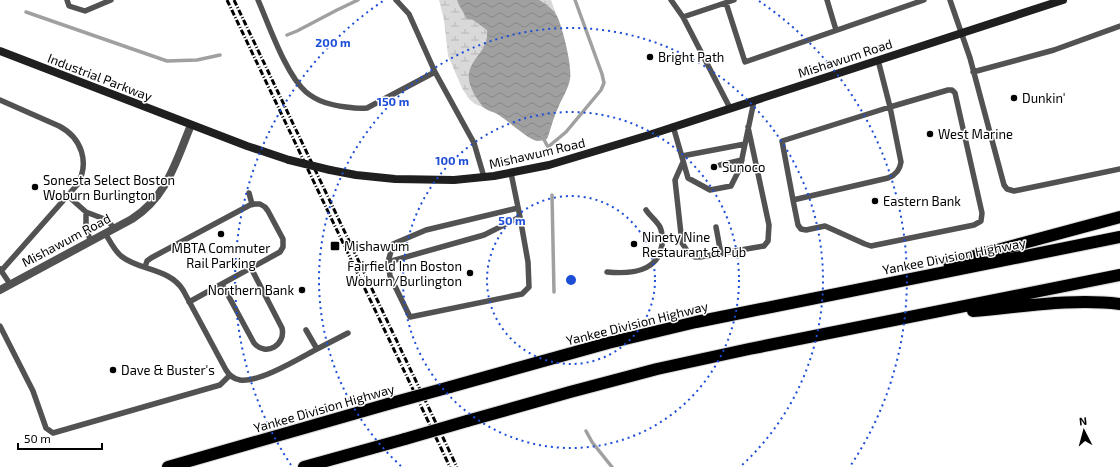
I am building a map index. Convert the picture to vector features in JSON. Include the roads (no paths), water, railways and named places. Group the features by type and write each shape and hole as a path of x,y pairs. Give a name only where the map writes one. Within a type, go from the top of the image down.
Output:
{"highway":[{"path":"836,293 1120,217"},
{"name":"Yankee Division Highway","path":"168,467 615,341 696,322 836,293 1120,237"},
{"path":"304,467 657,369 749,349 1120,275"},
{"path":"908,317 1060,303 1096,302 1120,304"}],"main road":[{"name":"Mishawum Road","path":"191,125 289,160 356,175 411,180 454,180 512,173 549,165 754,101 1063,0"},
{"name":"Industrial Parkway","path":"0,52 191,125"}],"street":[{"name":"Mishawum Road","path":"0,290 143,211 158,197 165,185 191,125"}],"lane":[{"path":"67,0 69,6 85,10 100,2 111,0"},
{"path":"258,0 279,49 295,79 307,93 323,102 336,106 367,108 435,72"},
{"path":"396,0 408,14 435,72 475,146 484,177"},
{"path":"671,0 683,17 730,108"},
{"path":"683,17 734,0"},
{"path":"827,0 836,30"},
{"path":"726,3 745,62 924,0"},
{"path":"950,0 973,72 1004,185 1008,190 1014,192 1120,169"},
{"path":"973,72 1054,50 1120,26"},
{"path":"793,200 888,178 896,174 901,162 890,107 878,60"},
{"path":"948,90 952,90 955,93 982,213 982,219 979,222 974,225 868,245 825,226 806,230 801,229 798,224 793,200 782,141 890,107 901,102 948,90"},
{"path":"0,100 60,126 69,132 76,140 83,154 83,170 77,185 1,270 10,284"},
{"path":"673,126 688,178 710,190 731,186 740,168 754,101"},
{"path":"682,159 675,180 683,246 688,252 700,257 764,246 768,241 768,223 748,127"},
{"path":"682,159 745,144"},
{"path":"720,165 742,160"},
{"path":"512,173 528,262 529,287 522,294 410,317 390,276 388,262 393,244 426,230 518,208"},
{"path":"248,194 252,204"},
{"path":"68,196 86,212 107,220 114,228"},
{"path":"145,266 147,261 151,258 252,204 260,204 266,209 282,237 282,250 189,302"},
{"path":"607,272 632,272 649,266 658,259 661,249 662,232 657,223 646,210"},
{"path":"86,212 86,230 91,241"},
{"path":"388,262 484,235 520,217"},
{"path":"716,227 721,254"},
{"path":"105,233 115,249 124,258 175,280 181,287 226,370 230,375 239,380 249,380 270,373 348,333"},
{"path":"222,284 256,347 267,350 274,348 282,340 282,328 251,268"},
{"path":"0,326 33,391 46,428 53,433 220,385 230,375"},
{"path":"306,330 317,349"}],"water":[{"path":"457,0 539,0 549,7 557,16 562,29 570,66 570,79 547,139 537,141 533,140 499,115 483,107 478,100 471,87 469,74 470,68 483,49 487,37 487,30 473,20 467,19"}],"waterway":[{"path":"287,35 358,0"},
{"path":"542,136 548,147 566,132 601,90 604,83 575,0"},
{"path":"26,12 167,61 197,60 220,55"},
{"path":"552,195 554,292"},
{"path":"586,431 592,442 612,467"}],"railway":[{"path":"227,0 450,467"},
{"path":"234,0 457,467"}],"place":[{"name":"Bright Path","path":"650,57"},
{"name":"Dunkin'","path":"1014,98"},
{"name":"West Marine","path":"930,134"},
{"name":"Sunoco","path":"714,167"},
{"name":"Sonesta Select Boston Woburn Burlington","path":"35,187"},
{"name":"Eastern Bank","path":"875,201"},
{"name":"MBTA Commuter Rail Parking","path":"221,234"},
{"name":"Ninety Nine Restaurant & Pub","path":"634,244"},
{"name":"Mishawum","path":"335,246"},
{"name":"Fairfield Inn Boston Woburn/Burlington","path":"470,273"},
{"name":"Northern Bank","path":"302,290"},
{"name":"Dave & Buster's","path":"113,370"}]}
